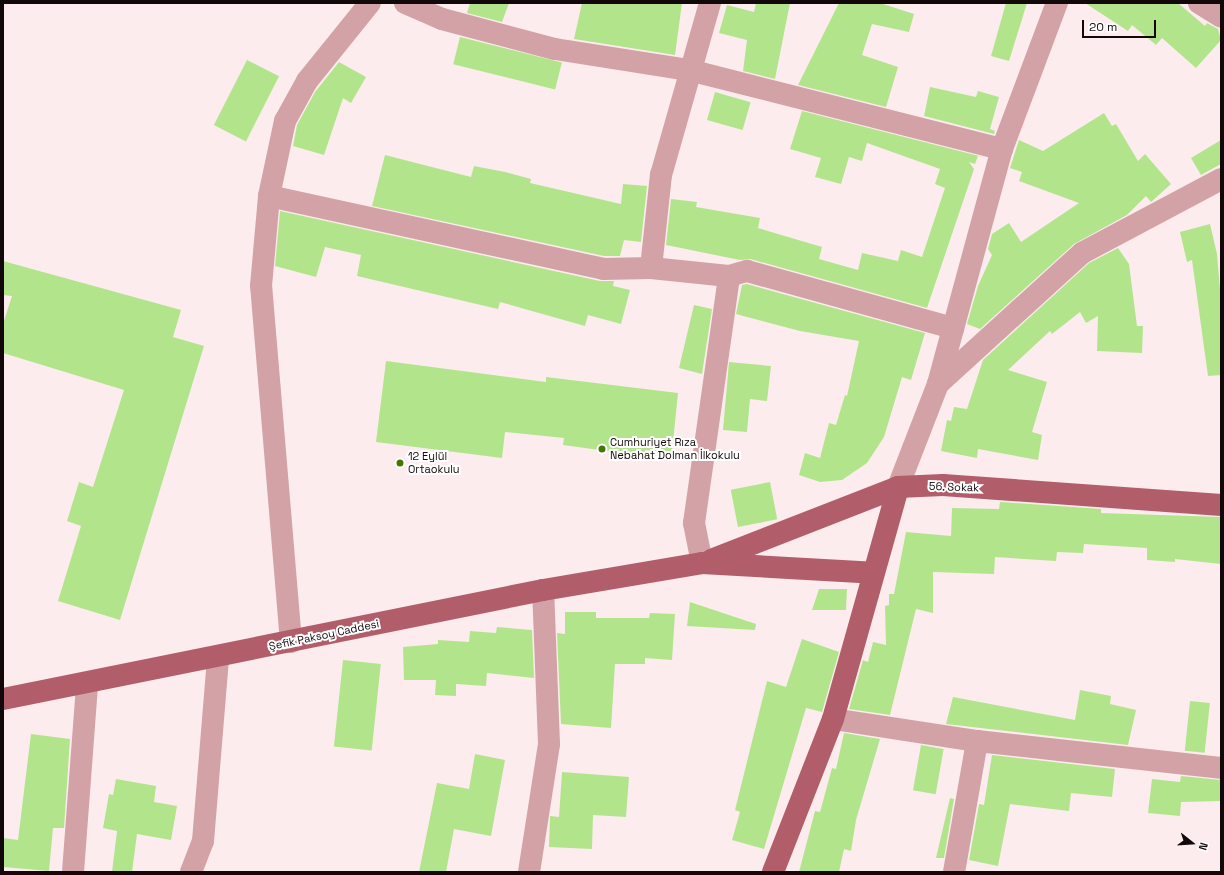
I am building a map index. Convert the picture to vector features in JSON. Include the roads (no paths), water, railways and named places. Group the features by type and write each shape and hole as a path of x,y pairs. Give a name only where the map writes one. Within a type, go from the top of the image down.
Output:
{"main road":[{"name":"56. Sokak","path":"702,563 898,487 943,485 1221,505"},
{"path":"774,872 832,719 898,487"},
{"name":"Şefik Paksoy Caddesi","path":"3,699 87,684 543,590 702,563"},
{"path":"702,563 873,573"}],"street":[{"path":"291,642 261,286 269,196 285,121 307,81 370,3"},
{"path":"405,3 442,19 555,49 689,70 1002,149"},
{"path":"652,268 661,175 689,70 710,3"},
{"path":"898,487 938,384 1002,149 1057,3"},
{"path":"1199,3 1221,17"},
{"path":"938,384 1082,253 1220,186"},
{"path":"269,196 603,269 652,268 729,276 747,271 953,328"},
{"path":"702,563 694,524 729,276"},
{"path":"529,872 549,744 543,590"},
{"path":"191,872 203,841 218,657"},
{"path":"73,872 87,684"},
{"path":"832,719 977,741 1221,768"},
{"path":"954,872 977,741"}],"place":[{"name":"Cumhuriyet Rıza Nebahat Dolman İlkokulu","path":"602,449"},
{"name":"12 Eylül Ortaokulu","path":"400,463"}]}
